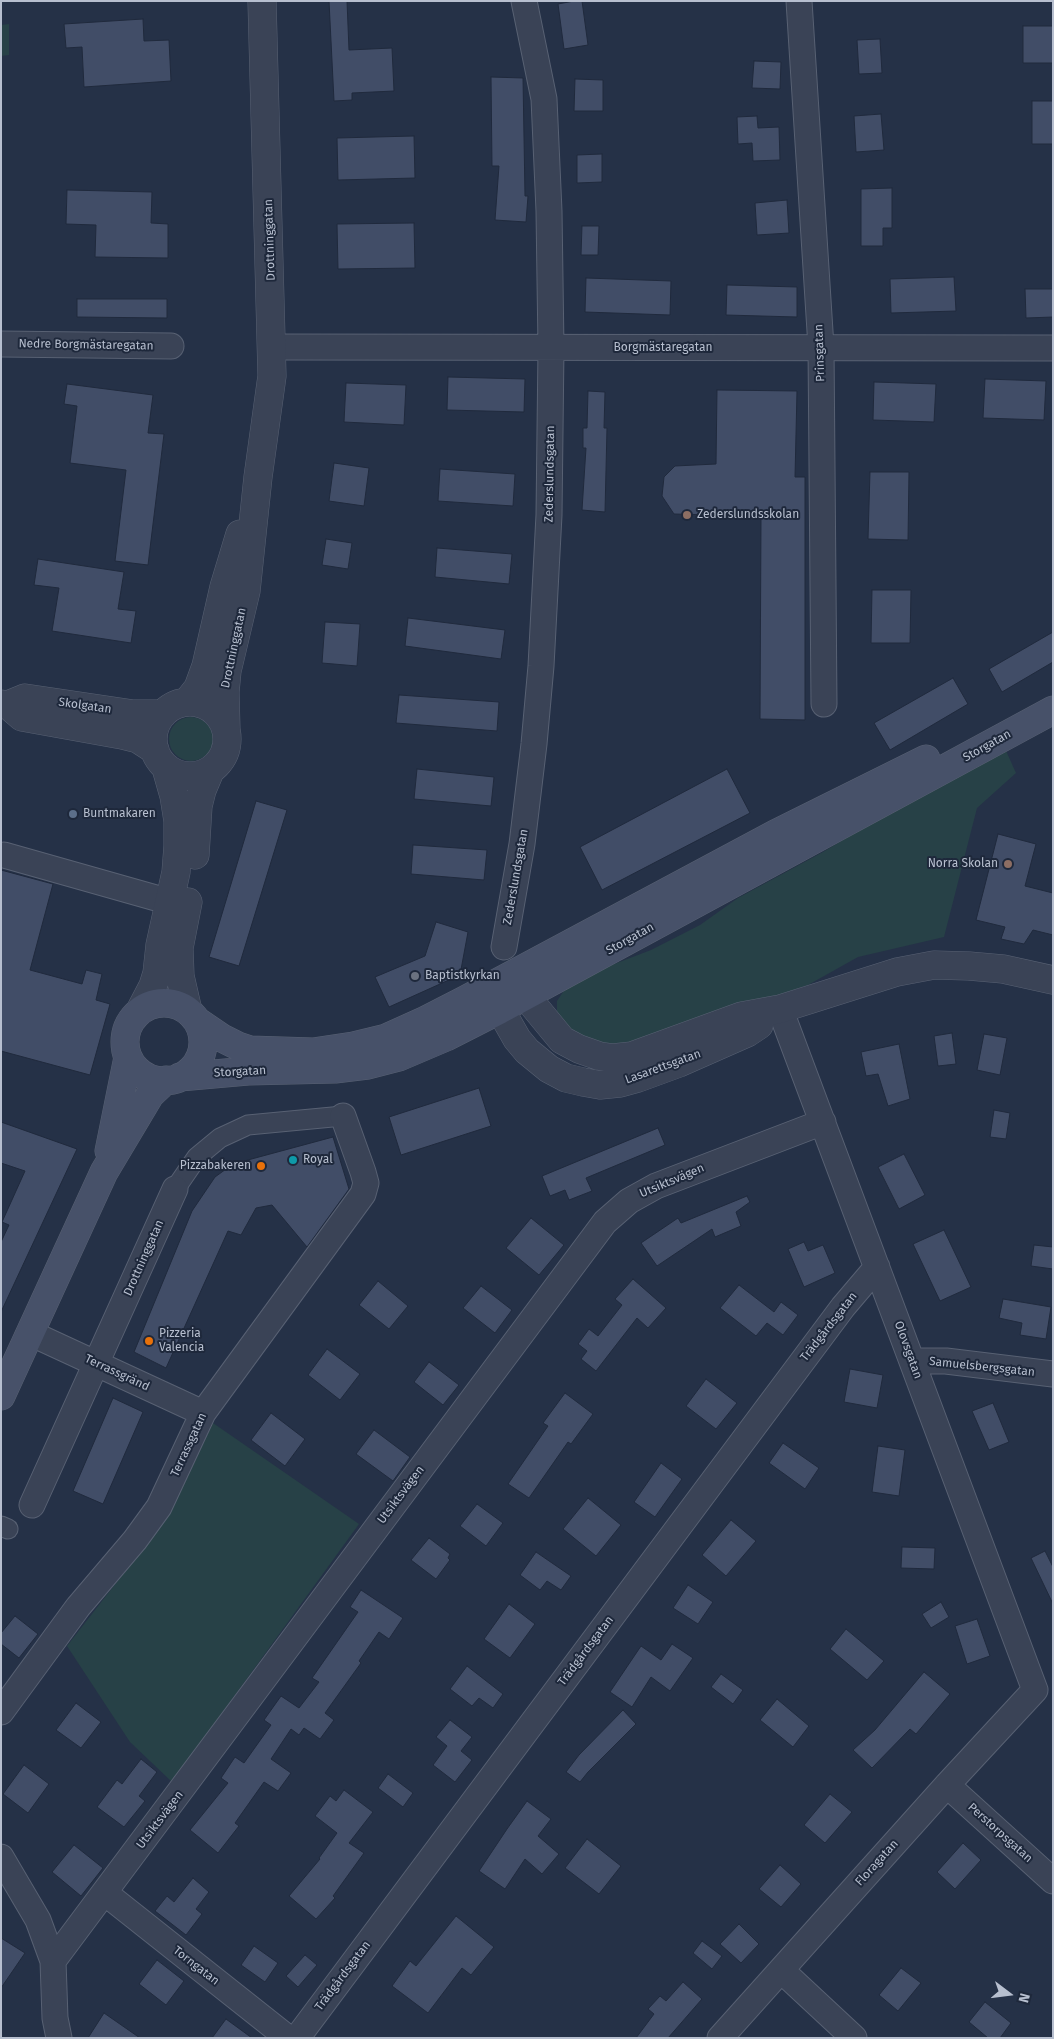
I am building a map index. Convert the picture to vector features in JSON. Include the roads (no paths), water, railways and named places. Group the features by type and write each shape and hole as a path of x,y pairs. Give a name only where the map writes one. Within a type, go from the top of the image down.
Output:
{"main road":[{"name":"Storgatan","path":"173,1079 238,1071 335,1069 368,1065 399,1057 446,1037 494,999 775,834 903,771 1053,692"},
{"name":"Storgatan","path":"521,984 1053,710"},
{"name":"Storgatan","path":"193,1016 222,1038 250,1050 313,1052 386,1038 426,1020 494,999"},
{"path":"1,1396 104,1172 150,1095 173,1079 189,1071 201,1053 202,1037 193,1016 177,1005 153,1004 142,1009 128,1026 125,1047 128,1057 140,1072 148,1077 173,1079"},
{"path":"104,1172 128,1057"}],"street":[{"name":"Drottninggatan","path":"226,730 225,692 227,671 246,591 258,478 270,393 272,347 262,1"},
{"name":"Zederslundsgatan","path":"504,947 522,844 541,666 549,515 551,348 549,211 544,99 524,1"},
{"name":"Prinsgatan","path":"799,1 821,347 824,704"},
{"name":"Nedre Borgmästaregatan","path":"1,344 171,346"},
{"name":"Borgmästaregatan","path":"272,347 1053,348"},
{"name":"Drottninggatan","path":"187,702 198,688 206,666 224,586 258,478"},
{"name":"Skolgatan","path":"4,704 25,698 133,714 163,714"},
{"path":"142,1009 157,973 160,945 176,872 178,821 174,796 161,759 154,731 163,714 170,708 187,702 200,703 212,709 221,718 226,730 227,743 219,764 210,771 199,776 176,774 161,759"},
{"name":"Skolgatan","path":"4,704 22,716 138,739 161,759"},
{"path":"193,1016 180,976 180,948 194,873 198,806 210,771"},
{"path":"4,854 170,902"},
{"name":"Lasarettsgatan","path":"521,984 550,1028 562,1040 599,1056 613,1058 632,1056 742,1016 780,1010 897,972 934,966 1003,969 1053,980"},
{"name":"Lasarettsgatan","path":"494,999 517,1039 527,1051 549,1069 566,1078 600,1084 620,1083 679,1063 747,1034 780,1010"},
{"name":"Olovsgatan","path":"780,1010 912,1361 1044,1690"},
{"name":"Drottninggatan","path":"32,1505 175,1189 197,1156 220,1138 248,1125 343,1116"},
{"name":"Terrassgatan","path":"1,1712 78,1607 135,1540 159,1507 203,1413 363,1194 366,1183 343,1116"},
{"name":"Utsiktsvägen","path":"53,1961 605,1222 628,1201 656,1186 823,1122"},
{"name":"Trädgårdsgatan","path":"297,2038 837,1315 877,1267"},
{"name":"Terrassgränd","path":"30,1333 203,1413"},
{"name":"Samuelsbergsgatan","path":"912,1361 946,1361 1053,1374"},
{"name":"Floragatan","path":"720,2038 947,1786 1044,1690"},
{"name":"Perstorpsgatan","path":"947,1786 1053,1881"},
{"path":"1,1857 38,1920 53,1961 59,2038"},
{"name":"Torngatan","path":"104,1893 288,2038"},
{"path":"781,1970 854,2038"}],"place":[{"name":"Zederslundsskolan","path":"687,515"},
{"name":"Buntmakaren","path":"73,814"},
{"name":"Norra Skolan","path":"1008,864"},
{"name":"Baptistkyrkan","path":"415,976"},
{"name":"Royal","path":"293,1160"},
{"name":"Pizzabakeren","path":"261,1166"},
{"name":"Pizzeria Valencia","path":"149,1341"}]}
